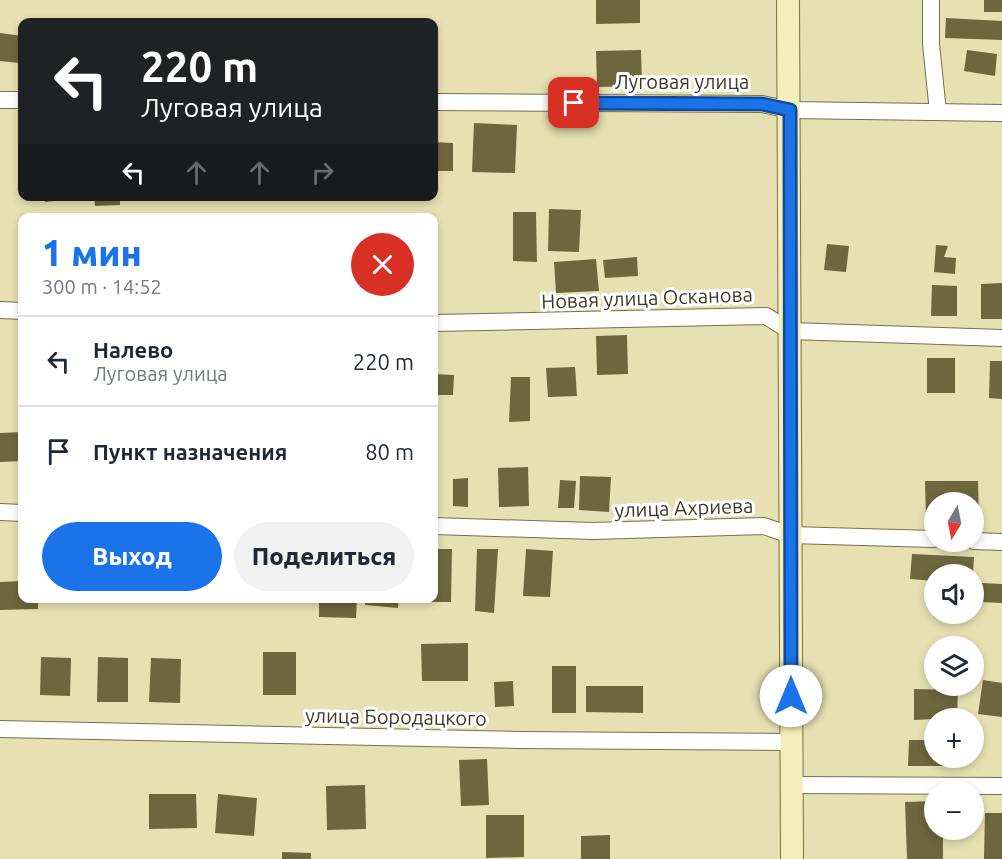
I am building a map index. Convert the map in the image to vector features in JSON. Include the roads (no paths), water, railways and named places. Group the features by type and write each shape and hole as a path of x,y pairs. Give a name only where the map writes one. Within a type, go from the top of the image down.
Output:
{"street":[{"path":"788,0 792,859"},
{"path":"931,0 931,44 938,112"},
{"path":"0,100 18,100"},
{"name":"Луговая улица","path":"438,102 762,104 790,110 1002,113"},
{"path":"0,310 18,311"},
{"name":"Новая улица Осканова","path":"438,323 766,316 790,331 1002,338"},
{"path":"0,512 18,513"},
{"name":"улица Ахриева","path":"438,526 593,531 765,526 790,535 924,540"},
{"path":"984,541 1002,542"},
{"name":"улица Бородацкого","path":"0,729 519,740 792,742"},
{"path":"793,785 1002,786"}]}
